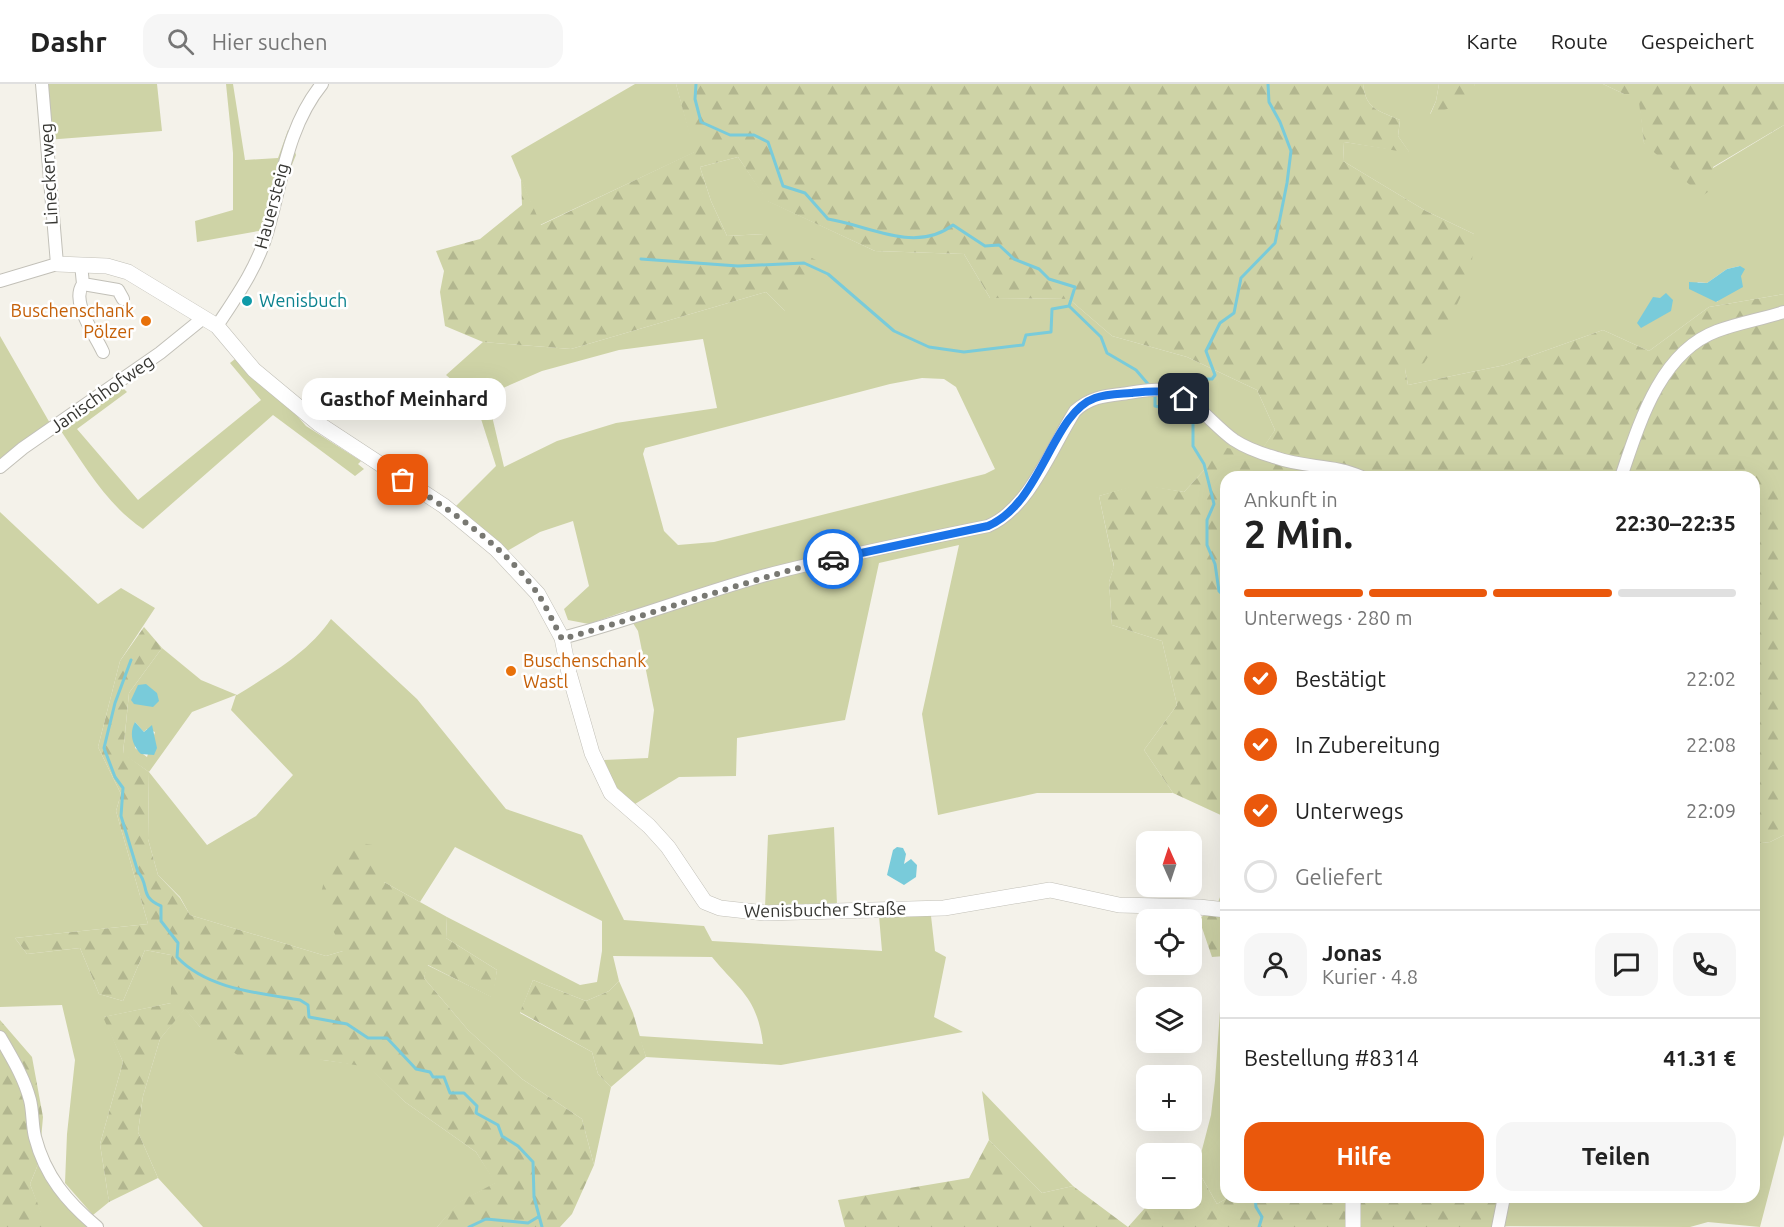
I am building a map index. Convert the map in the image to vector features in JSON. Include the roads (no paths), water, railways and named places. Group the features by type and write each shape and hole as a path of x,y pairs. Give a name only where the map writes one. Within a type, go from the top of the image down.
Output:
{"street":[{"name":"Lineckerweg","path":"42,84 57,264"},
{"name":"Hauersteig","path":"217,326 255,267 267,234 289,145 312,96 322,84"},
{"name":"Wenisbucher Straße","path":"57,264 107,266 128,272 217,326 254,370 319,424 444,506 496,549 538,594 562,639 578,705 604,784 664,842 700,896 710,905 736,911 765,913 944,908 1050,890 1119,904 1220,909"},
{"path":"0,281 57,264"},
{"path":"81,264 83,284 79,290 79,301 103,352"},
{"path":"83,284 118,290 123,299"},
{"path":"1623,471 1652,400 1674,363 1687,348 1718,330 1784,312"},
{"name":"Janischhofweg","path":"0,467 23,448 160,353 202,319"},
{"path":"562,639 629,621 764,576 890,545 988,526 1001,520 1021,501 1069,421 1084,404 1105,396 1157,390 1172,392 1201,411 1236,441 1277,459 1307,465 1331,466 1345,471"},
{"path":"0,1037 22,1076 28,1093 34,1136 44,1164 60,1193 97,1227"},
{"path":"1353,1203 1353,1227"},
{"path":"1498,1227 1503,1203"}],"water":[{"path":"1740,266 1745,269 1741,276 1743,287 1716,302 1689,289 1689,282 1707,283 1727,269"},
{"path":"1666,293 1673,300 1671,311 1641,328 1637,323 1653,297 1660,298"},
{"path":"146,684 157,693 159,701 153,707 134,704 131,700 138,685"},
{"path":"135,722 144,732 152,725 157,748 154,755 141,754 135,747 132,735"},
{"path":"897,847 903,848 906,854 904,864 911,859 917,865 916,877 904,885 887,875 893,850"}],"waterway":[{"path":"696,84 695,99 701,122 730,135 754,135 768,142 783,186 805,193 828,219 907,237 923,237 938,233 953,225 985,246 999,245 1014,259 1039,269 1049,279 1075,287 1069,306 1101,337 1107,353 1136,370 1148,384"},
{"path":"1191,398 1190,385 1202,379 1212,379 1215,375 1206,351 1220,323 1234,313 1241,278 1275,243 1291,151 1280,122 1269,102 1268,84"},
{"path":"641,259 738,266 804,263 828,274 894,331 929,347 964,352 1023,345 1026,335 1051,332 1052,309 1069,306"},
{"path":"1155,396 1155,406 1173,410 1193,421"},
{"path":"1193,410 1193,446 1204,464 1214,504 1207,520 1207,545 1215,564 1220,592"},
{"path":"131,660 115,703 104,748 115,777 123,788 121,816 138,872 144,882 147,895 161,906 161,921 178,943 177,957 189,968 218,983 251,992 300,1000 308,1005 309,1017 347,1024 368,1038 387,1038 416,1069 430,1072 433,1077 444,1077 450,1093 464,1093 477,1106 476,1113 498,1125 502,1136 518,1146 533,1162 534,1197 542,1227"},
{"path":"1256,1203 1262,1217 1259,1227"},
{"path":"469,1227 486,1219 528,1223 538,1217"}],"place":[{"name":"Wenisbuch","path":"247,301"},
{"name":"Buschenschank Pölzer","path":"146,321"},
{"name":"Gasthof Meinhard","path":"403,480"},
{"name":"Buschenschank Wastl","path":"511,671"}]}
